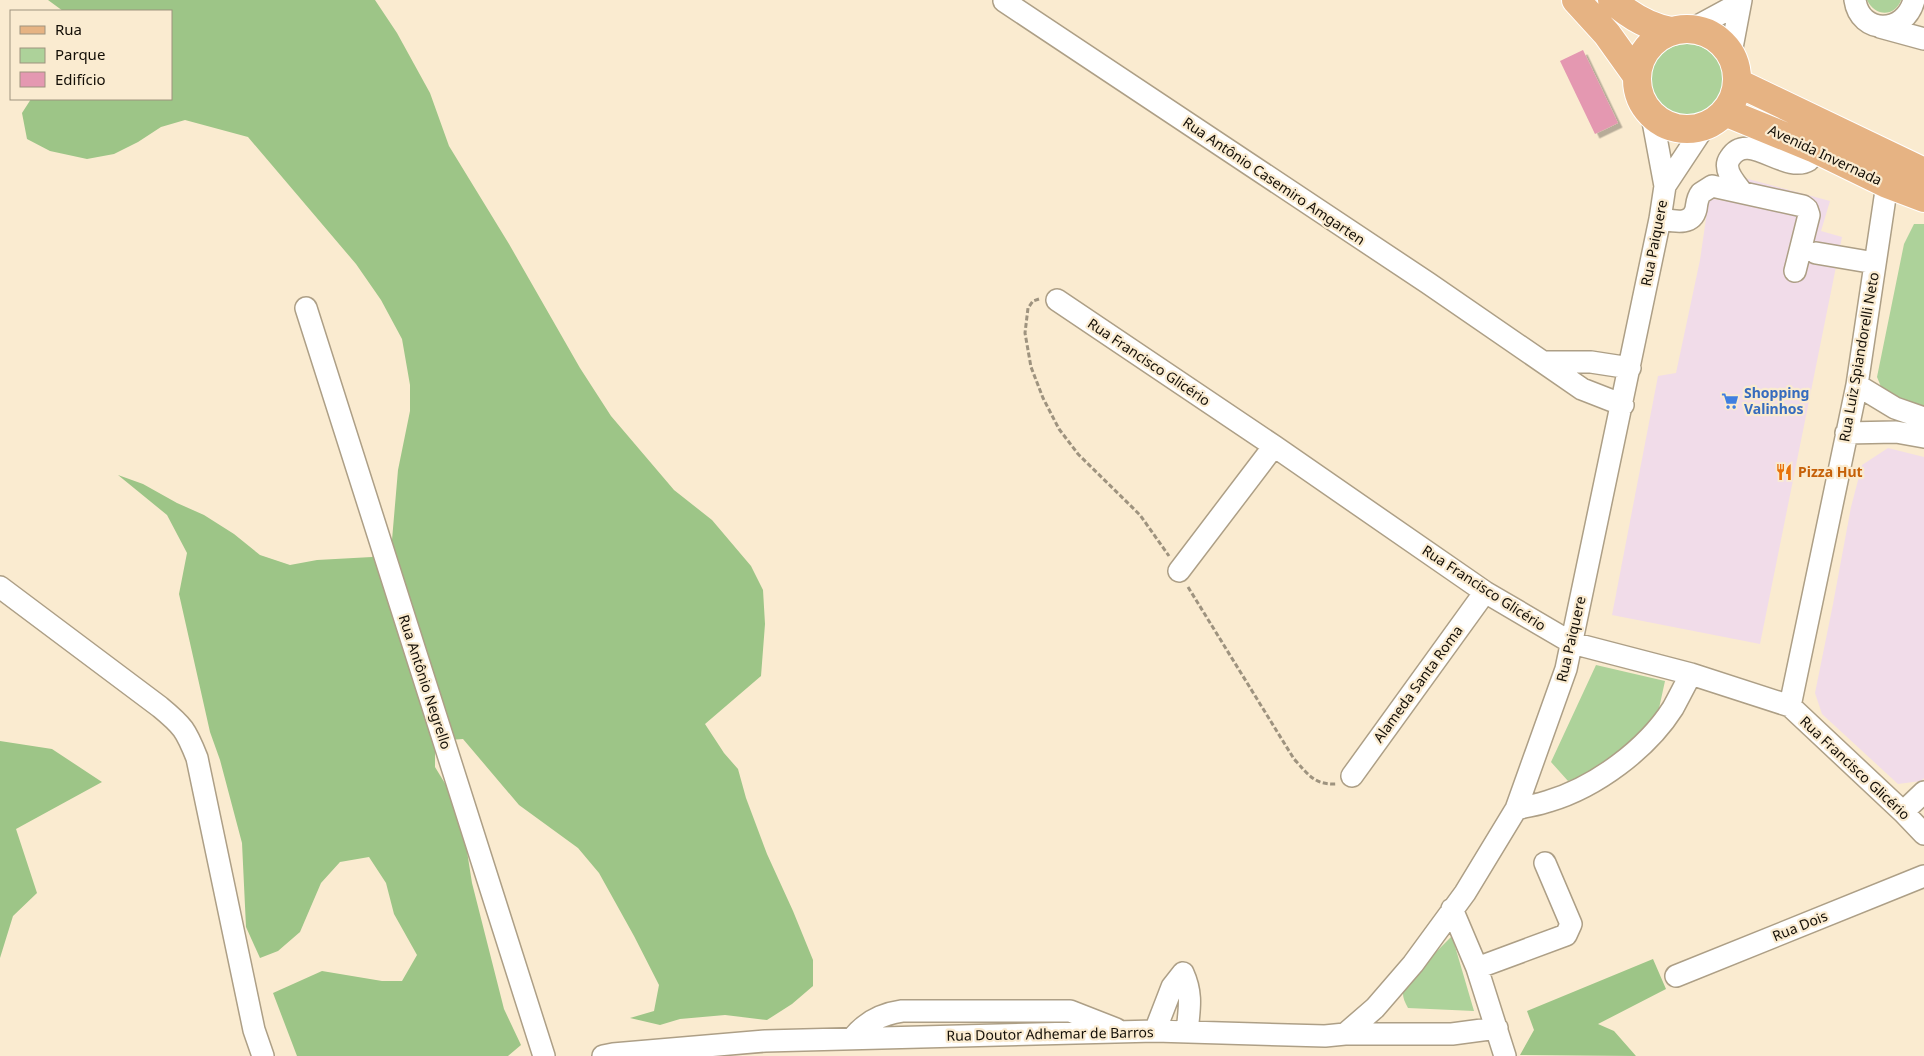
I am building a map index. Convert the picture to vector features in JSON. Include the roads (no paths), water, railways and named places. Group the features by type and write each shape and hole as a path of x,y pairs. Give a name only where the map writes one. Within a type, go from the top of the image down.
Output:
{"main road":[{"path":"1576,0 1607,34 1637,76"},
{"path":"1612,0 1643,23 1657,29 1682,30 1704,31 1724,44 1731,53 1737,68 1738,83 1732,103 1714,120 1690,130 1663,124 1652,116 1643,104 1638,90 1637,76 1642,57 1650,46 1654,41 1682,30"},
{"name":"Avenida Invernada","path":"1738,83 1924,172"},
{"name":"Avenida Invernada","path":"1714,120 1813,148 1887,184 1924,198"}],"street":[{"path":"1855,0 1861,15 1868,22 1924,39"},
{"path":"1878,26 1898,23 1912,9 1914,0 1924,7"},
{"name":"Rua Antônio Casemiro Amgarten","path":"1004,1 1582,389 1623,405"},
{"path":"1682,30 1741,1"},
{"path":"1731,53 1741,1"},
{"name":"Rua Paiquere","path":"1345,1034 1375,1008 1412,964 1475,878 1516,809 1566,668 1623,405 1660,219 1665,186 1652,116"},
{"name":"Rua Paiquere","path":"1665,186 1714,120"},
{"path":"1742,192 1730,175 1727,167 1728,160 1737,150 1751,148 1786,162 1802,162 1809,160 1813,148"},
{"name":"Rua Luiz Spiandorelli Neto","path":"1790,706 1856,385 1887,184"},
{"path":"1660,219 1686,222 1696,212 1701,193 1712,186 1803,206 1809,214 1795,271"},
{"path":"1816,253 1875,263"},
{"name":"Rua Francisco Glicério","path":"1057,300 1274,446 1484,592 1572,643 1691,674 1790,706 1924,834"},
{"name":"Rua Antônio Negrello","path":"306,308 544,1056"},
{"path":"1543,362 1591,362 1630,368"},
{"path":"1856,385 1895,408 1924,418"},
{"path":"1846,433 1896,432 1924,437"},
{"path":"1179,571 1274,446"},
{"path":"0,587 160,707 184,728 189,736 197,758 254,1030 263,1056"},
{"name":"Alameda Santa Roma","path":"1352,776 1484,592"},
{"path":"1516,809 1560,797 1601,777 1621,764 1652,733 1672,709 1691,674"},
{"path":"1903,812 1924,792"},
{"path":"1477,968 1566,935 1571,924 1545,862"},
{"name":"Rua Dois","path":"1676,976 1924,876"},
{"path":"1452,909 1477,968 1506,1056"},
{"path":"1155,1032 1172,987 1183,973 1189,986 1190,999 1187,1032"},
{"name":"Rua Doutor Adhemar de Barros","path":"603,1056 765,1041 1123,1032 1325,1036 1345,1034 1452,1034 1497,1028"}],"place":[{"name":"Shopping Valinhos","path":"1730,401"},
{"name":"Pizza Hut","path":"1784,472"}]}
